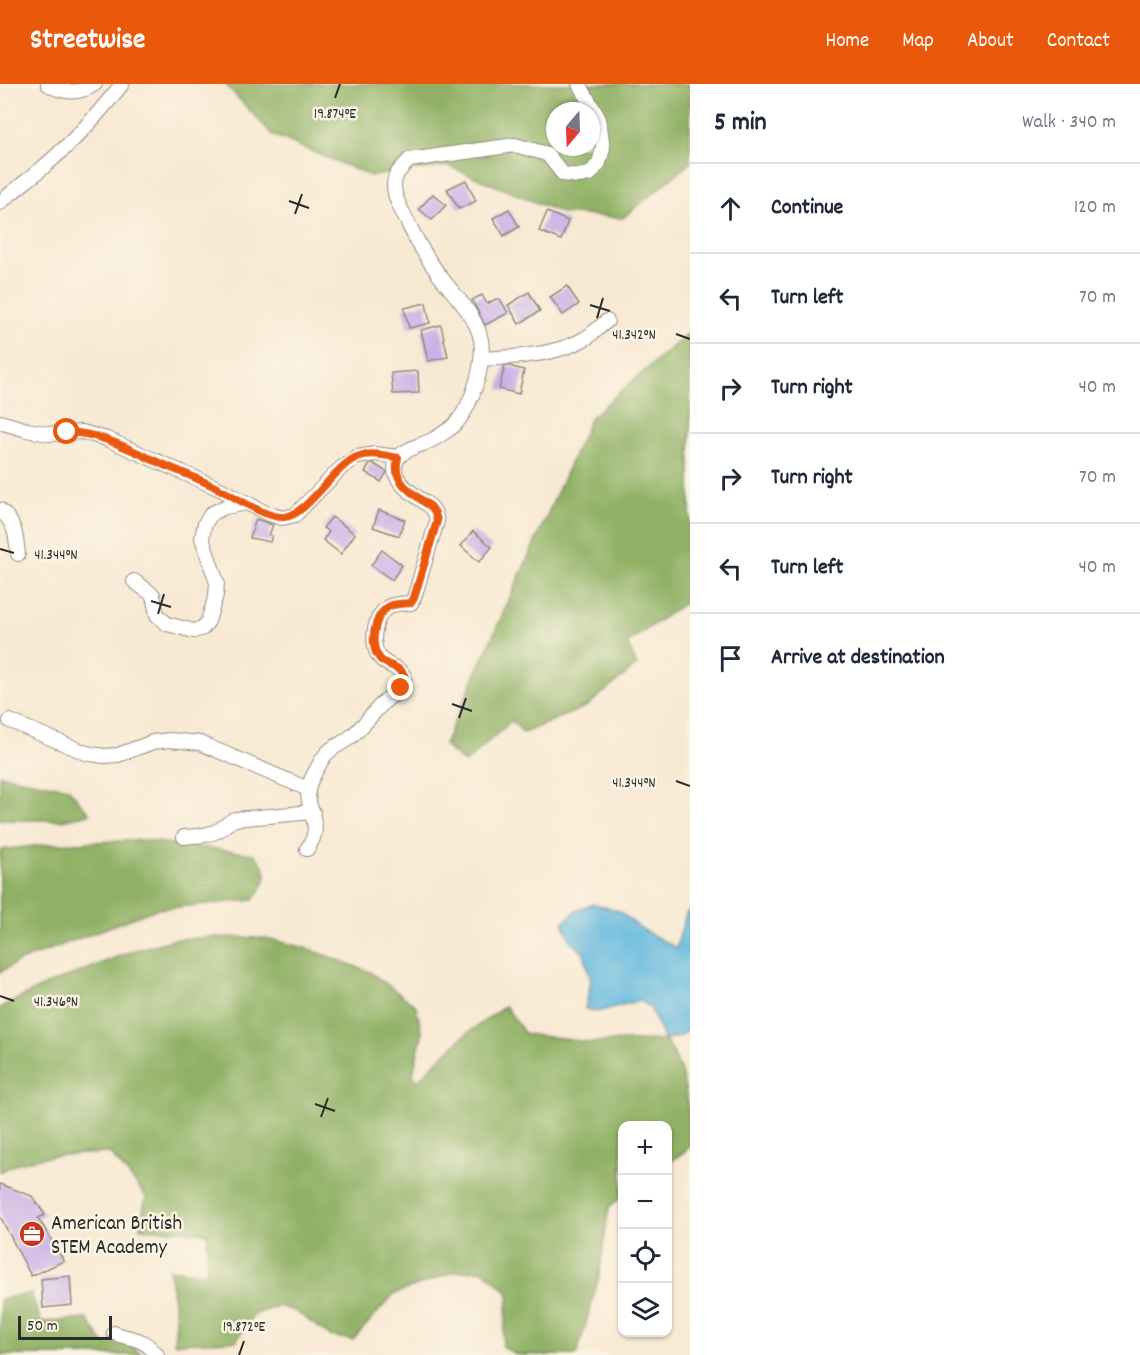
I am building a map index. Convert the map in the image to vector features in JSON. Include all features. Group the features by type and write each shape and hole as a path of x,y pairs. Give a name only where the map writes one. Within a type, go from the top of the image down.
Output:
{"street":[{"path":"48,84 65,92 77,92 95,84"},
{"path":"3,198 40,170 102,109 122,84"},
{"path":"307,849 314,840 316,828 308,789 328,750 350,738 370,715 405,682 400,671 380,659 374,643 374,633 380,615 386,608 411,603 414,598 437,521 431,507 399,480 395,469 398,458 408,449 432,440 453,427 468,407 481,359 481,343 471,315 420,247 395,197 396,176 409,160 514,145 547,153 563,174 578,176 590,174 599,164 603,148 599,119 579,84"},
{"path":"481,359 520,357 558,349 584,340 607,321"},
{"path":"0,422 49,434 82,432 107,439 266,513 282,518 295,515 341,468 357,457 375,454 398,458"},
{"path":"134,581 153,596 157,615 167,624 194,631 203,628 208,621 217,589 202,538 205,523 212,513 225,507 247,503"},
{"path":"0,510 10,519 16,531 18,554"},
{"path":"10,721 86,753 104,756 118,755 153,742 170,740 200,743 308,789"},
{"path":"184,837 203,836 220,830 226,823 235,819 313,812"},
{"path":"114,1333 125,1338 138,1339 150,1346 157,1355"}],"green space":[{"path":"225,84 690,84 690,163 623,218 562,213 448,166 371,176 273,135"},
{"path":"690,332 690,599 627,643 637,665 587,706 523,733 512,720 465,763 444,745 591,417"},
{"path":"0,775 68,788 90,814 62,820 0,820"},
{"path":"141,840 254,854 264,866 265,882 253,900 156,909 20,961 0,972 0,850 52,844"},
{"path":"266,938 309,949 370,972 416,1006 422,1034 413,1074 417,1081 461,1038 505,1006 525,1034 588,1042 665,1040 683,1077 688,1106 690,1147 672,1161 672,1121 618,1121 618,1200 609,1207 599,1276 577,1355 516,1355 502,1346 509,1293 483,1270 454,1272 394,1294 353,1340 330,1336 295,1311 278,1306 253,1315 236,1341 174,1343 176,1318 169,1269 206,1273 208,1233 140,1228 146,1196 110,1153 39,1158 0,1172 0,1008 42,987 132,951 176,939"},
{"path":"31,1293 41,1322 87,1319 104,1344 128,1342 142,1355 0,1355 0,1299"}],"water":[{"path":"593,904 619,911 640,928 676,948 686,914 690,910 690,1027 681,1036 665,1040 650,1008 640,1000 597,1012 585,1009 591,981 584,953 572,943 563,923 577,910"}],"building":[{"path":"466,180 476,201 459,209 447,189"},
{"path":"433,194 446,205 432,220 419,209"},
{"path":"509,209 519,227 504,236 493,218"},
{"path":"547,212 568,221 561,240 539,231"},
{"path":"567,286 579,304 563,315 550,297"},
{"path":"529,292 540,311 519,324 508,305"},
{"path":"482,295 487,304 500,299 508,313 485,325 472,300"},
{"path":"426,303 430,323 409,328 404,308"},
{"path":"441,325 448,357 428,361 421,330"},
{"path":"505,365 524,370 519,394 499,389"},
{"path":"418,371 419,393 393,394 391,373"},
{"path":"371,462 387,472 381,482 365,472"},
{"path":"379,510 405,520 399,536 373,527"},
{"path":"332,517 355,534 341,554 323,540 329,532 323,528"},
{"path":"256,519 273,525 269,535 272,536 270,542 250,538"},
{"path":"473,531 492,547 479,562 461,546"},
{"path":"382,550 402,565 392,580 371,565"},
{"path":"0,1184 32,1196 45,1215 38,1218 64,1261 31,1276 0,1216"},
{"path":"70,1276 72,1305 43,1308 41,1279"}],"place":[{"name":"American British STEM Academy","path":"32,1234"}],"route":[{"path":"67,432 82,432 107,439 220,489 266,513 282,518 295,515 341,468 357,457 375,454 398,458 395,469 399,480 431,507 437,521 414,598 411,603 386,608 380,615 374,633 374,643 380,659 404,676 405,682 401,688"}]}
